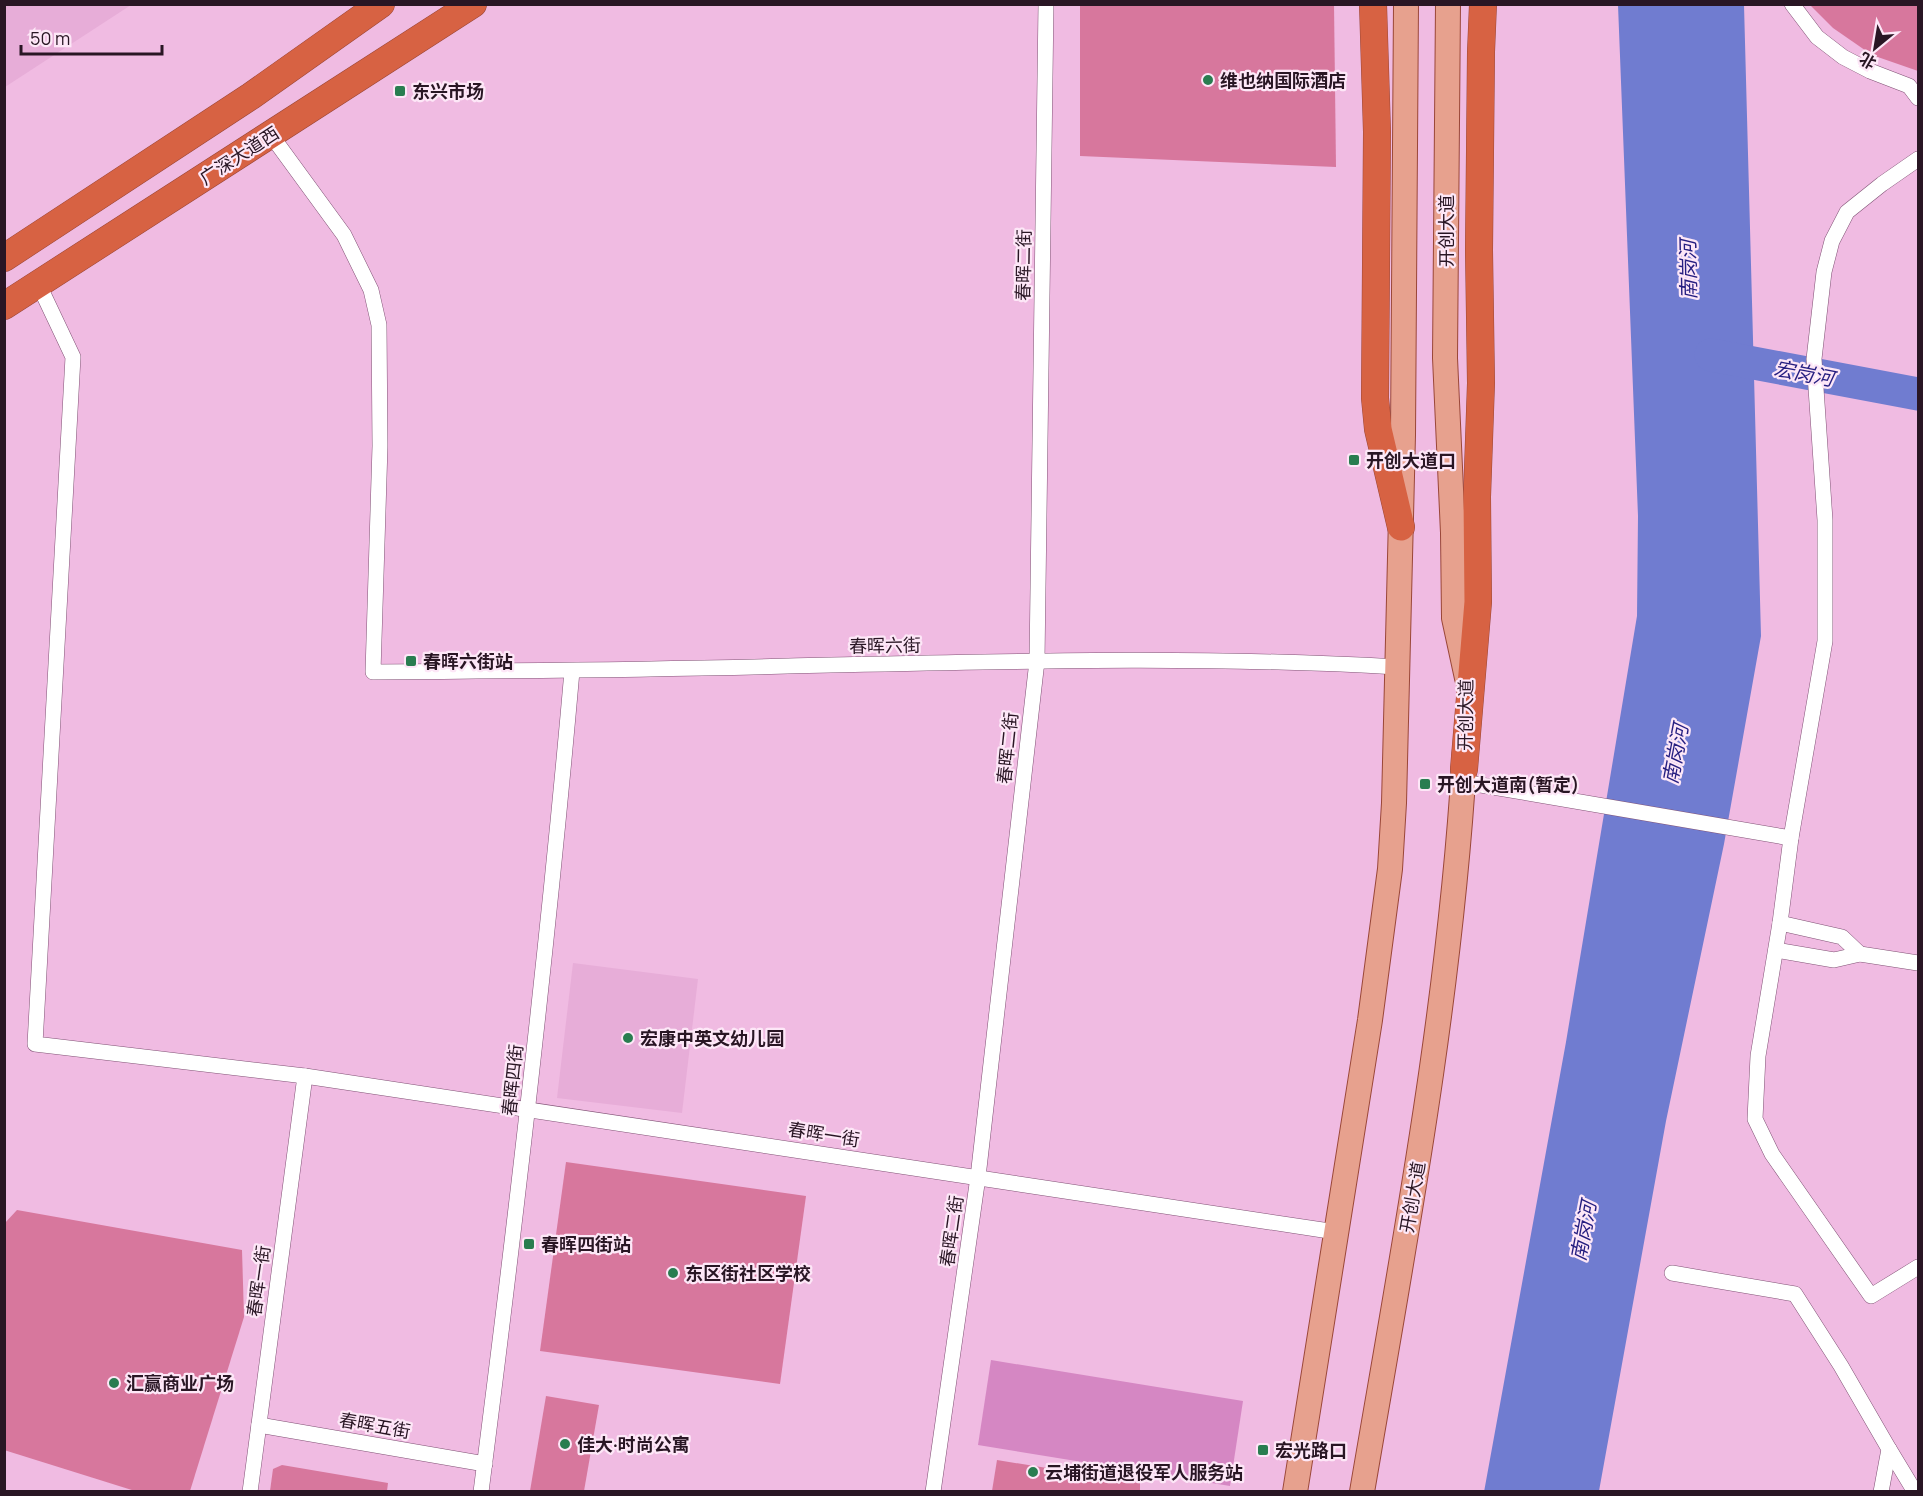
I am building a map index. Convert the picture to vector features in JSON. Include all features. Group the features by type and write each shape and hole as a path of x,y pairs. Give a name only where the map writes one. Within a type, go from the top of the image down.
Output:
{"highway":[{"path":"4,258 251,96 381,4"},
{"name":"广深大道西","path":"4,306 473,4"},
{"path":"1464,775 1478,602 1477,497 1481,383 1479,250 1483,4"},
{"path":"1372,9 1377,132 1375,398 1378,429 1401,527"}],"main road":[{"path":"1295,1491 1370,1020 1390,869 1394,803 1405,322 1406,4"},
{"name":"开创大道","path":"1362,1491 1428,1100 1451,924 1464,775 1469,685 1454,618 1453,533 1445,358 1448,4"}],"street":[{"name":"春晖二街","path":"933,1491 978,1177 1037,661 1046,4"},
{"path":"1792,4 1816,37 1843,57 1870,71 1909,86 1918,98"},
{"name":"春晖六街","path":"271,135 344,235 371,290 379,325 380,458 373,672 572,671 1037,661 1286,662 1397,667"},
{"path":"1918,159 1847,212 1832,241 1824,272 1814,359 1825,520 1825,641 1791,838 1776,950 1758,1056 1755,1119 1772,1154 1871,1296 1918,1267"},
{"name":"春晖一街","path":"38,283 73,357 35,1044 305,1076 1336,1232"},
{"name":"春晖四街","path":"481,1491 528,1110 572,671"},
{"path":"1464,775 1593,804 1791,838"},
{"path":"1780,923 1842,937 1860,954"},
{"path":"1776,950 1834,960 1860,954 1918,963"},
{"name":"春晖一街","path":"250,1491 305,1076"},
{"path":"1672,1273 1795,1293 1915,1491"},
{"name":"春晖五街","path":"259,1425 485,1464"},
{"path":"1881,1491 1889,1449"}],"shaded area":[{"path":"5,4 131,4 131,5 5,87"},
{"name":"宏康中英文幼儿园","path":"573,963 698,979 682,1113 557,1098"},
{"path":"991,1360 1243,1401 1230,1486 978,1445"}],"water":[{"name":"南岗河","path":"1618,5 1744,5 1761,636 1724,844 1666,1121 1599,1491 1484,1492 1566,1042 1637,616 1638,516"}],"building":[{"name":"维也纳国际酒店","path":"1080,4 1334,4 1336,167 1080,156"},
{"path":"1809,4 1918,4 1918,71 1872,55 1833,28"},
{"name":"东区街社区学校","path":"566,1162 806,1196 780,1384 540,1351"},
{"name":"汇赢商业广场","path":"17,1210 242,1250 244,1317 190,1491 135,1491 4,1450 4,1224"},
{"name":"佳大·时尚公寓","path":"546,1396 599,1405 584,1491 530,1491"},
{"name":"云埔街道退役军人服务站","path":"997,1460 1140,1483 1140,1491 992,1491"},
{"path":"282,1465 388,1483 387,1491 270,1491 273,1469"}],"waterway":[{"name":"宏岗河","path":"1711,355 1918,394"}],"place":[{"name":"维也纳国际酒店","path":"1208,80"},
{"name":"东兴市场","path":"400,91"},
{"name":"开创大道口","path":"1354,460"},
{"name":"春晖六街站","path":"411,661"},
{"name":"开创大道南(暂定)","path":"1425,784"},
{"name":"宏康中英文幼儿园","path":"628,1038"},
{"name":"春晖四街站","path":"529,1244"},
{"name":"东区街社区学校","path":"673,1273"},
{"name":"汇赢商业广场","path":"114,1383"},
{"name":"佳大·时尚公寓","path":"565,1444"},
{"name":"宏光路口","path":"1263,1450"},
{"name":"云埔街道退役军人服务站","path":"1033,1472"}]}
